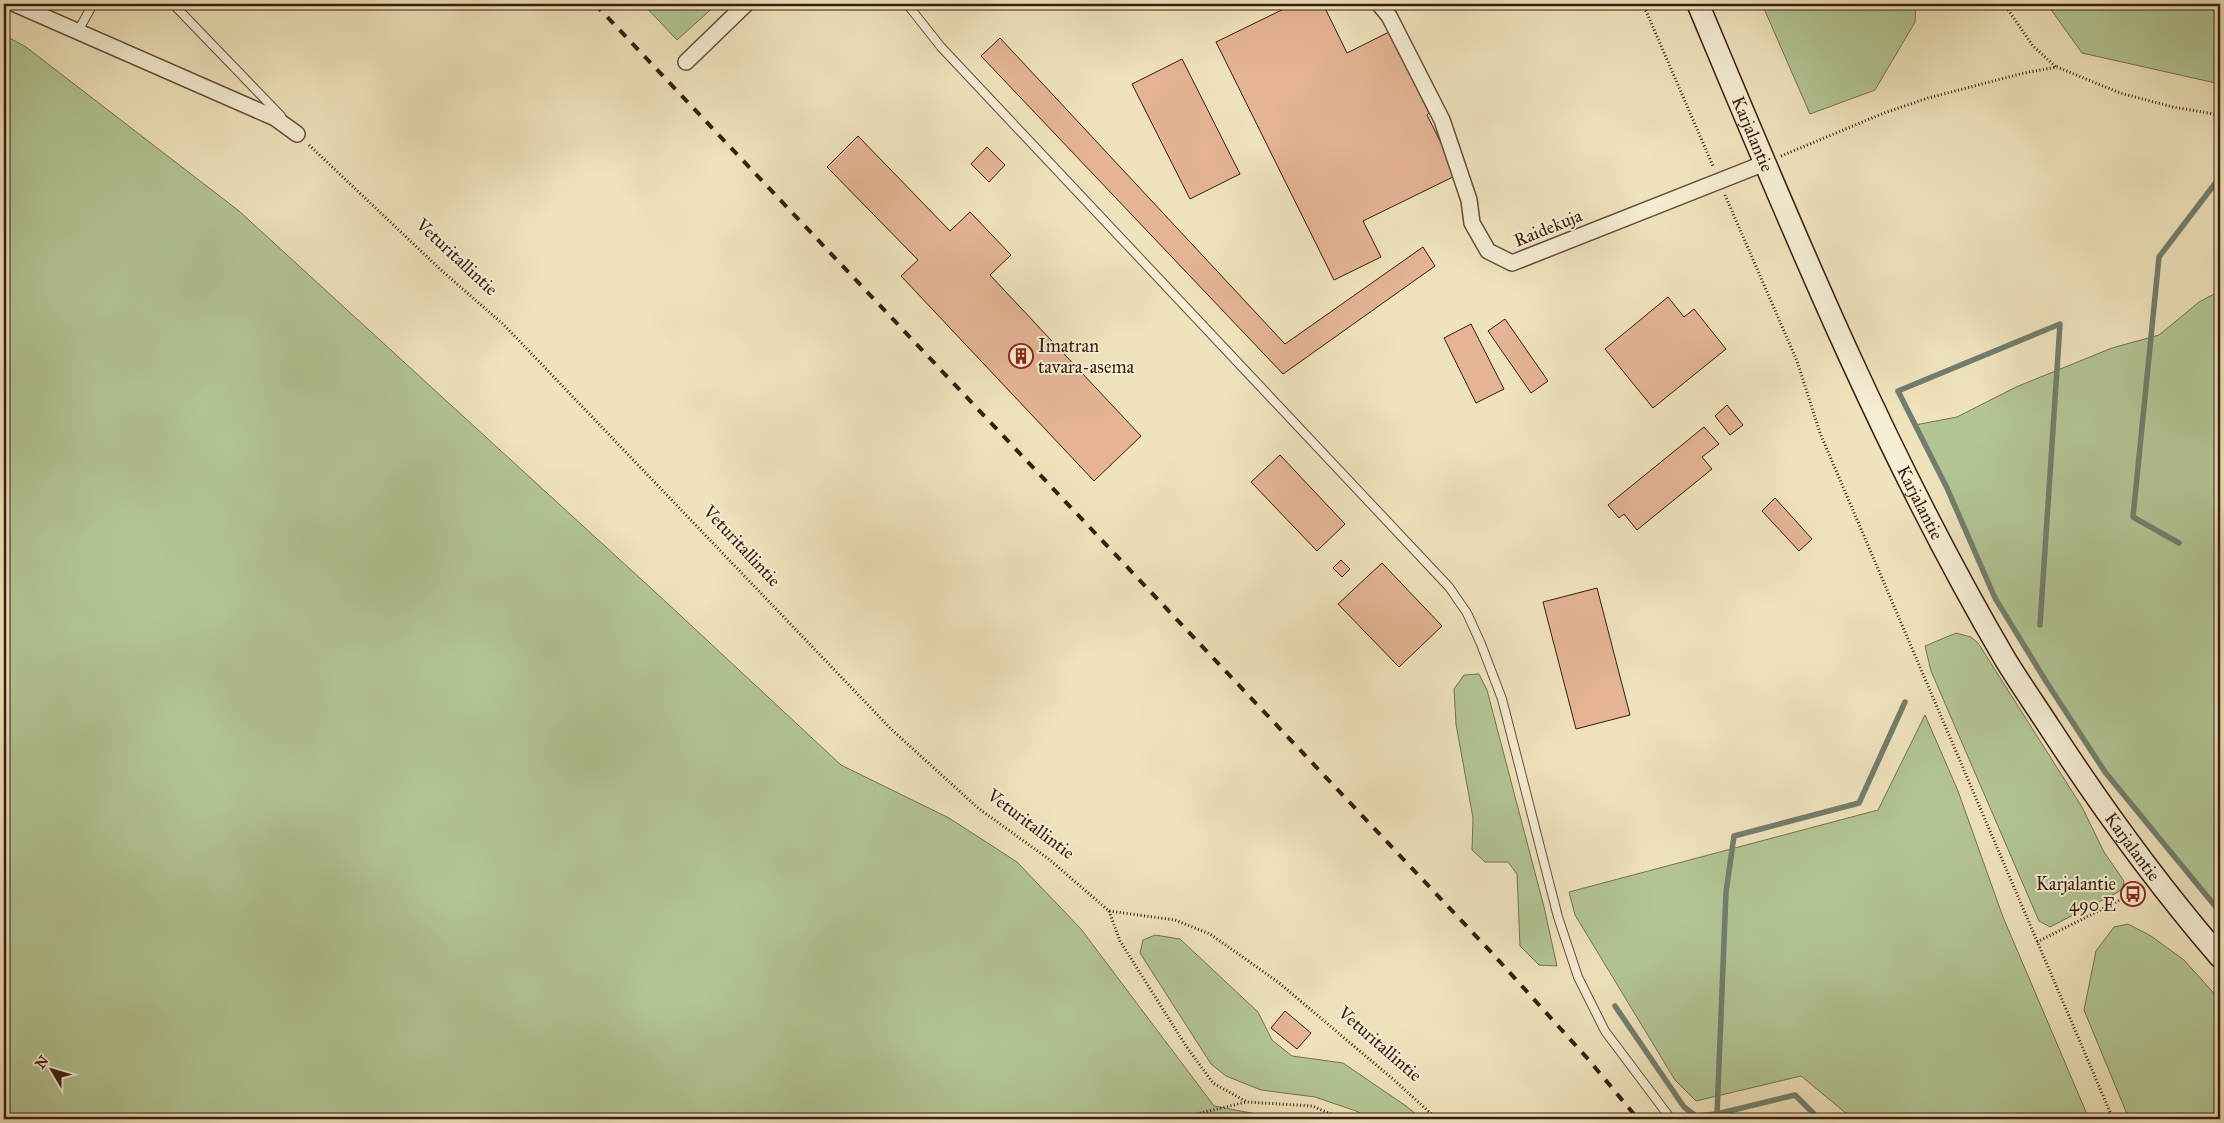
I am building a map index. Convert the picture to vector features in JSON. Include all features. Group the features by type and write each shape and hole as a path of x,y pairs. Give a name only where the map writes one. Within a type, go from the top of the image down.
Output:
{"main road":[{"name":"Karjalantie","path":"1698,4 1765,163 1869,398 1955,570 2006,661 2079,773 2157,879 2220,957"}],"street":[{"path":"16,4 275,118 298,134"},
{"path":"686,62 746,4"},
{"name":"Raidekuja","path":"1379,4 1389,16 1442,120 1469,200 1472,223 1488,251 1512,263 1765,163"}],"lane":[{"path":"78,31 93,4"},
{"path":"173,4 239,70 298,134"},
{"path":"907,4 941,47 1449,587 1467,613 1502,699 1558,917 1578,977 1605,1031 1671,1119"}],"path":[{"path":"1643,4 1797,361 1820,433 2113,1119"},
{"path":"2004,4 2033,46 2057,67 2120,93 2173,107 2220,115"},
{"path":"1765,163 1884,113 1928,98 2024,73 2057,67"},
{"name":"Veturitallintie","path":"298,134 441,270 504,325 891,729 978,808 1050,860 1108,911 1175,920 1210,934 1278,982 1437,1119"},
{"path":"2036,942 2133,894 2157,879"},
{"path":"1108,911 1120,941 1186,1046 1213,1083 1246,1102"},
{"path":"1176,1119 1246,1102 1312,1106 1343,1119"}],"green space":[{"path":"643,4 717,4 677,40"},
{"path":"1762,4 1916,4 1915,22 1875,90 1810,114"},
{"path":"2047,4 2220,4 2220,84 2082,53"},
{"path":"4,35 26,47 239,211 841,765 949,818 1017,862 1081,929 1214,1106 1283,1119 4,1119"},
{"path":"2220,291 2220,912 2105,772 2047,683 1995,597 1947,488 1915,425 1957,417 2016,387 2112,348 2159,335 2199,302"},
{"path":"1956,633 1971,637 1978,643 2082,807 2104,852 2124,881 2123,888 2118,892 2050,927 2039,921 1931,671 1925,646"},
{"path":"1479,674 1487,690 1544,907 1557,966 1539,965 1520,946 1517,874 1508,862 1485,862 1472,850 1473,818 1456,724 1454,689 1464,675"},
{"path":"1925,715 1958,791 2003,917 2089,1119 1853,1119 1801,1076 1696,1101 1675,1080 1575,915 1569,892 1878,810"},
{"path":"2128,924 2151,936 2184,960 2220,1000 2220,1119 2129,1119 2084,1010 2096,951 2114,927"},
{"path":"1155,935 1180,939 1258,1012 1272,1040 1292,1056 1343,1063 1422,1119 1372,1119 1356,1111 1315,1097 1261,1090 1226,1076 1211,1064 1140,953 1143,940"}],"building":[{"path":"1294,4 1323,4 1347,53 1389,32 1457,175 1363,221 1381,257 1334,280 1216,42"},
{"path":"1000,38 1285,344 1423,247 1435,266 1283,374 981,56"},
{"path":"1182,59 1240,174 1190,199 1132,84"},
{"name":"Imatran tavara-asema","path":"858,136 950,231 970,212 1011,255 990,275 1141,436 1094,481 901,276 918,260 827,167"},
{"path":"987,147 1005,165 989,182 971,164"},
{"path":"1668,297 1684,317 1694,309 1726,349 1653,408 1605,349"},
{"path":"1505,319 1548,381 1531,393 1488,331"},
{"path":"1471,324 1504,389 1476,403 1444,338"},
{"path":"1727,405 1743,425 1730,435 1715,416"},
{"path":"1704,427 1719,444 1702,457 1712,469 1637,530 1624,514 1619,518 1608,505"},
{"path":"1280,455 1345,524 1317,551 1251,482"},
{"path":"1775,498 1812,539 1799,551 1762,511"},
{"path":"1341,560 1350,569 1342,577 1333,568"},
{"path":"1382,563 1442,626 1399,667 1338,604"},
{"path":"1597,588 1630,715 1576,729 1543,602"},
{"path":"1285,1011 1311,1033 1297,1049 1271,1028"}],"waterway":[{"path":"2179,543 2133,517 2159,257 2220,177"},
{"path":"2040,625 2060,324 1898,391 1947,488 1995,598 2047,683 2105,772 2220,912"},
{"path":"1717,1114 1726,892 1734,836 1859,803 1905,702"},
{"path":"1615,1006 1684,1107 1696,1116 1717,1114 1795,1095 1819,1119"}],"railway":[{"path":"595,4 1492,953 1588,1059 1638,1119"}],"place":[{"name":"Imatran tavara-asema","path":"1021,356"},
{"name":"Karjalantie 490 E","path":"2133,894"}]}
